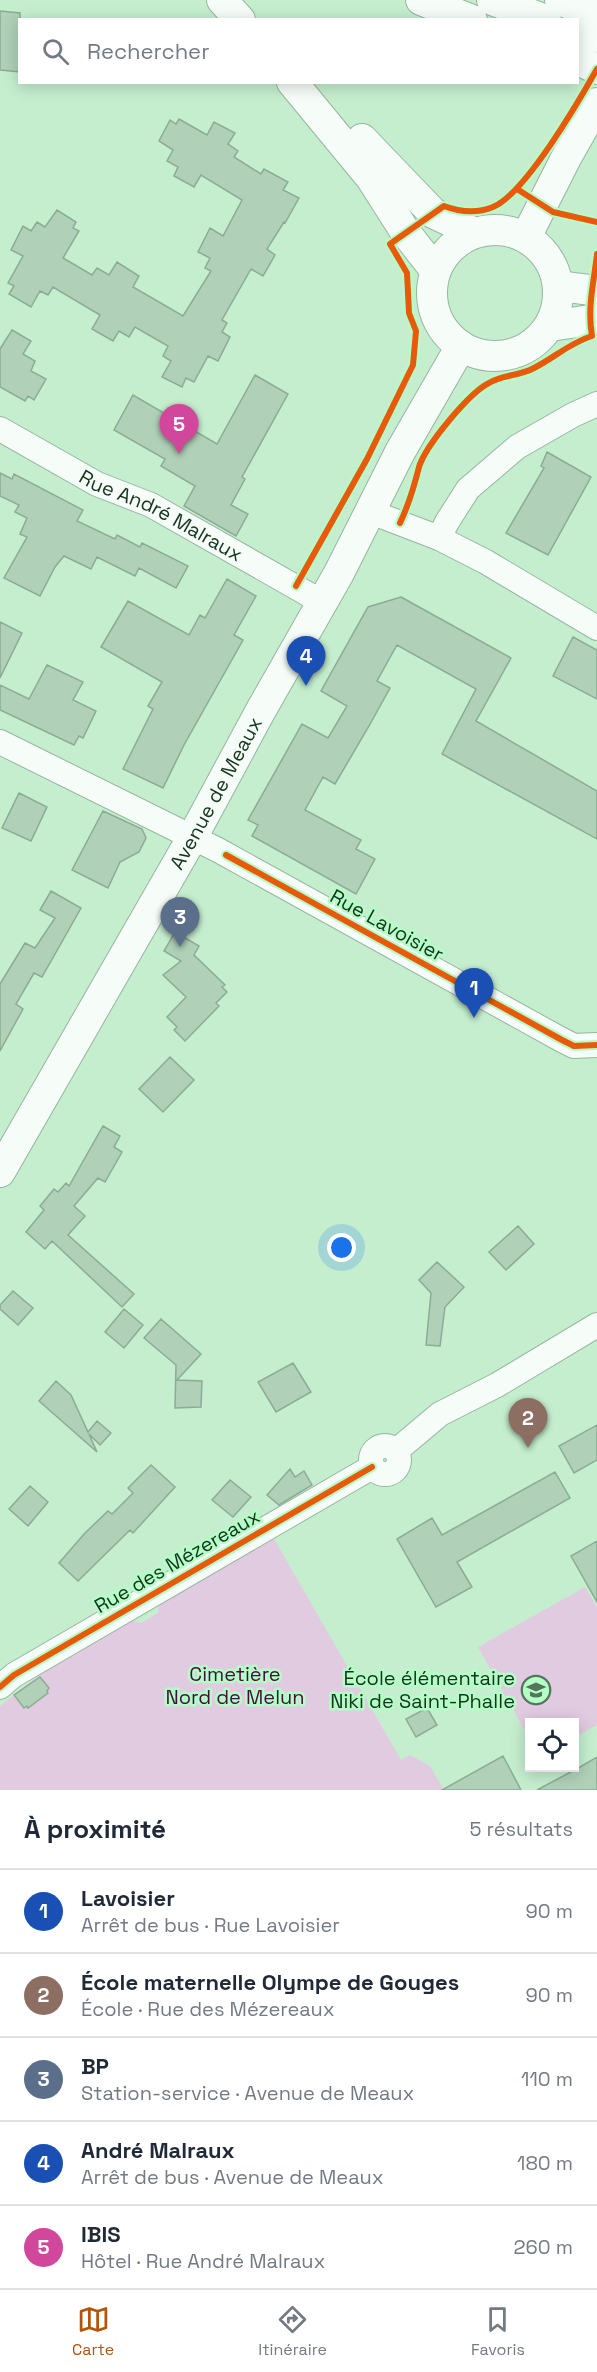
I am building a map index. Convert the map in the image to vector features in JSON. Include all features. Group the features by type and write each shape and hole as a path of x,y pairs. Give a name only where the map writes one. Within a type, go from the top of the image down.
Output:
{"main road":[{"path":"222,0 238,18"},
{"path":"246,0 260,18"},
{"path":"421,0 467,18"},
{"path":"492,0 541,18"},
{"path":"560,0 597,15"},
{"path":"579,30 597,37"},
{"path":"579,60 597,69"},
{"path":"294,84 371,178 406,233 435,270"},
{"path":"316,84 356,132 433,213 473,232"},
{"path":"526,237 566,158 597,104"},
{"path":"491,229 509,230 526,237 542,249 554,266 559,286 557,305 550,326 537,341 520,351 500,356 480,354 461,346 445,332 434,313 431,291 435,270 450,247 473,232 491,229"},
{"path":"559,286 597,291"},
{"path":"550,326 597,319"},
{"name":"Avenue de Meaux","path":"0,1172 192,838 373,508 400,452 461,346"}],"street":[{"path":"440,538 468,489 517,447 573,414 597,404"},
{"name":"Rue André Malraux","path":"0,429 97,484 151,505 322,602"},
{"path":"373,508 440,538 486,562 597,628"},
{"name":"Rue Lavoisier","path":"0,742 218,850 562,1040 574,1046 597,1045"},
{"name":"Rue des Mézereaux","path":"0,1686 14,1675 139,1601 372,1467 371,1455 377,1448 386,1446 396,1451 440,1414 497,1385 597,1325"}],"green space":[{"name":"Cimetière Nord de Melun","path":"273,1537 401,1760 410,1755 430,1766 444,1790 0,1790 0,1706 58,1660 128,1619 141,1623 158,1613 159,1599"},
{"path":"585,1587 597,1607 597,1725 579,1735 579,1718 525,1718 525,1731 478,1647"}],"building":[{"path":"0,11 20,13 20,18 18,18 18,72 0,70"},
{"path":"179,119 207,135 214,122 235,133 228,144 238,151 234,157 261,174 264,169 288,182 283,190 299,198 267,249 275,255 263,276 251,269 222,320 227,323 222,332 230,337 218,361 208,356 194,382 186,378 182,387 162,377 171,361 163,356 168,346 135,327 129,337 119,331 113,341 92,329 100,315 53,287 48,295 40,291 31,307 9,294 14,286 8,283 23,256 11,250 23,226 31,231 37,222 45,227 57,210 76,222 73,228 79,231 63,258 92,275 97,268 109,275 117,262 139,276 133,287 183,316 211,271 205,268 210,258 198,252 210,228 223,236 242,200 201,175 194,187 174,176 178,167 167,161 173,150 159,141 170,120 176,124"},
{"path":"12,330 31,341 23,354 35,361 31,371 46,379 34,400 28,396 25,401 0,387 0,349"},
{"path":"255,375 288,394 242,477 245,479 231,505 248,514 236,536 184,506 195,486 161,466 165,459 114,430 133,395 217,444"},
{"path":"547,452 591,477 548,555 506,533 544,468 541,466"},
{"path":"0,473 12,479 14,474 83,510 77,521 115,539 117,535 140,547 142,543 188,566 176,588 139,568 135,576 97,557 91,569 64,556 55,567 40,596 4,578 27,537 20,534 27,518 15,512 19,505 0,496"},
{"path":"227,579 256,596 234,635 243,640 184,745 163,788 123,769 153,709 148,706 162,682 101,647 128,601 189,635 200,615 205,618"},
{"path":"401,597 511,658 476,721 597,791 597,839 442,754 476,689 397,645 377,681 390,688 369,726 335,784 323,777 305,810 361,840 356,849 375,859 356,894 252,836 258,825 248,820 302,724 328,738 347,706 321,691 368,607"},
{"path":"0,622 22,633 0,678"},
{"path":"573,637 597,650 597,699 553,676"},
{"path":"47,665 83,682 73,700 96,711 83,738 79,736 74,745 0,710 0,685 29,699"},
{"path":"19,793 47,807 31,841 2,828"},
{"path":"103,811 142,829 146,838 139,852 120,862 108,888 72,870"},
{"path":"51,891 81,908 42,977 34,973 16,1004 23,1009 0,1051 0,984 25,943 35,948 55,918 40,910"},
{"path":"175,932 199,946 194,955 225,985 222,987 227,992 216,1003 219,1006 185,1041 174,1030 177,1027 167,1017 186,997 163,975 181,961 164,951"},
{"path":"170,1057 194,1080 163,1112 139,1089"},
{"path":"103,1126 120,1136 114,1147 122,1152 105,1182 98,1178 74,1206 85,1216 68,1235 134,1294 122,1307 52,1241 45,1249 26,1232 44,1210 40,1206 54,1189 58,1192 66,1183 69,1186"},
{"path":"518,1226 534,1244 506,1270 489,1252"},
{"path":"437,1262 464,1287 445,1307 440,1346 426,1345 431,1293 419,1280"},
{"path":"13,1291 33,1308 18,1325 0,1309 0,1305"},
{"path":"124,1309 143,1325 124,1348 105,1332"},
{"path":"161,1319 201,1354 177,1380 202,1381 201,1407 175,1408 176,1365 144,1338"},
{"path":"293,1363 311,1392 276,1412 258,1382"},
{"path":"56,1381 71,1395 88,1432 97,1421 111,1433 100,1445 89,1434 97,1452 39,1401"},
{"path":"597,1425 597,1460 574,1473 559,1446"},
{"path":"151,1465 175,1487 133,1533 130,1530 78,1581 59,1563 108,1511 112,1514 133,1493 128,1488"},
{"path":"290,1469 295,1477 304,1471 312,1485 279,1505 267,1495"},
{"path":"555,1472 570,1498 457,1562 472,1587 436,1607 397,1539 432,1518 442,1535"},
{"path":"230,1480 251,1497 233,1517 212,1500"},
{"path":"30,1486 48,1502 28,1526 9,1509"},
{"path":"597,1541 597,1602 571,1556"},
{"path":"40,1677 49,1688 48,1693 28,1708 27,1706 24,1708 14,1695"},
{"path":"427,1708 437,1725 416,1737 406,1719"},
{"path":"503,1756 521,1790 442,1790"},
{"path":"597,1757 597,1790 537,1790 571,1772 579,1772 580,1767"}],"cycle path":[{"path":"296,586 367,459 413,365 416,331 409,313 407,273 390,244 444,206 462,211 480,211 493,207 506,199 550,145 597,69"},
{"path":"517,189 553,212 597,222"},
{"path":"400,523 423,457 439,433 471,397 494,380 532,369 592,336 591,305 597,254"},
{"path":"226,855 562,1040 574,1046 597,1045"},
{"path":"0,1687 14,1675 372,1467"}],"place":[{"name":"IBIS","path":"179,454"},
{"name":"André Malraux","path":"306,686"},
{"name":"BP","path":"180,947"},
{"name":"Lavoisier","path":"474,1018"},
{"name":"École maternelle Olympe de Gouges","path":"528,1448"},
{"name":"École élémentaire Niki de Saint-Phalle","path":"536,1690"}]}
